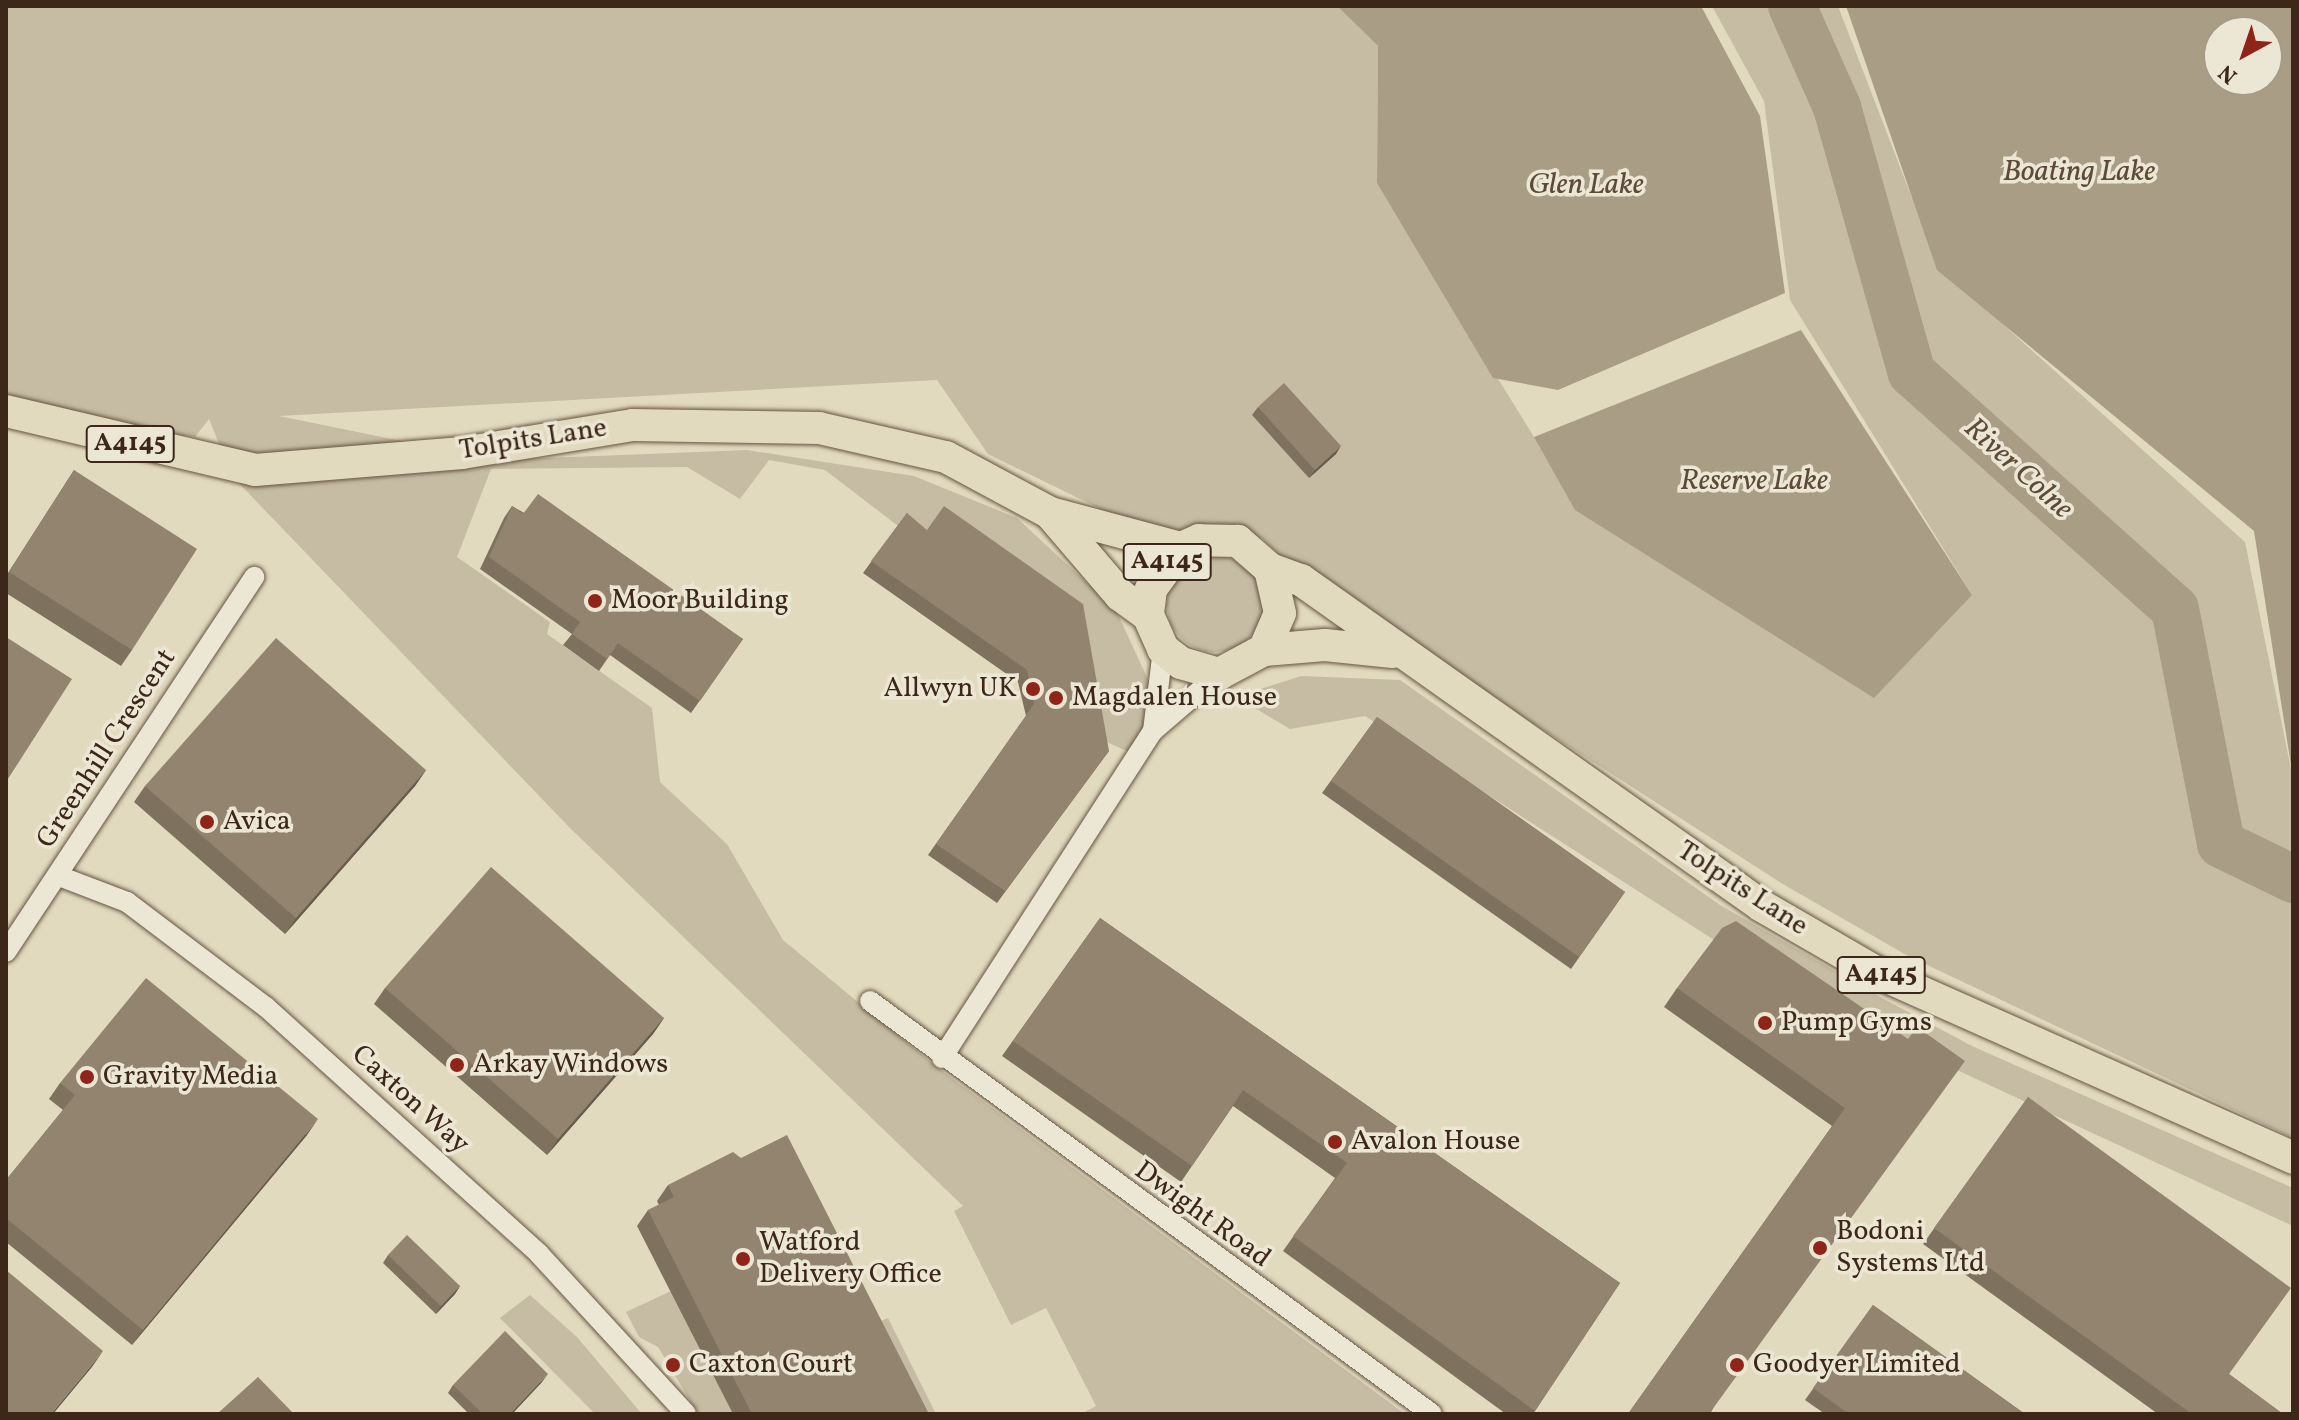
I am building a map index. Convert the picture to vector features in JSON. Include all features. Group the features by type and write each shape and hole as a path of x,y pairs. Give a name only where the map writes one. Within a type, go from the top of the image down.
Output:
{"main road":[{"name":"Tolpits Lane","path":"6,411 255,470 389,458 633,425 819,428 946,457 1050,513 1181,548 1199,540 1238,541 1270,569 1301,580 1393,652 1762,906 1876,972 2293,1158"},
{"name":"Tolpits Lane","path":"1050,513 1148,615 1163,649"},
{"name":"A4145","path":"1148,615 1151,589 1181,548"},
{"path":"1264,650 1280,613 1270,569"},
{"name":"Tolpits Lane","path":"1219,674 1264,650 1325,645 1393,652"},
{"path":"1163,649 1181,663 1219,674"}],"street":[{"name":"Greenhill Crescent","path":"6,952 254,577"},
{"path":"1153,731 1163,649"},
{"path":"942,1058 1153,731 1219,674"},
{"name":"Caxton Way","path":"59,876 127,902 266,1007 539,1254 686,1414"},
{"name":"Dwight Road","path":"870,1001 942,1058 1432,1414"}],"shaded area":[{"path":"6,6 1337,6 1378,46 1377,183 1534,437 1972,595 1790,300 1764,101 1712,6 1838,6 1912,198 1996,318 2245,542 2293,779 2293,1138 1908,956 1781,883 1298,572 1262,538 1225,526 1174,534 1115,516 988,454 937,380 279,416 495,460 747,450 914,476 1017,518 1116,610 1150,684 1151,711 1131,753 1096,737 936,518 919,542 825,470 769,460 740,499 687,467 491,469 457,557 550,622 547,634 652,708 660,782 727,844 783,940 934,1065 1405,1414 1081,1414 1096,1406 1046,1308 1011,1325 954,1211 963,1206 570,828 232,476 209,419 195,437 6,409"},
{"path":"1215,556 1233,560 1249,570 1259,586 1263,604 1259,622 1249,638 1233,648 1215,652 1197,648 1181,638 1171,622 1167,604 1171,586 1181,570 1197,560"},
{"path":"1301,676 1400,680 1720,905 1882,998 1972,1046 2293,1188 2293,1226 1905,1046 1867,1038 1365,716 1290,729 1236,697"},
{"path":"671,1291 733,1414 698,1414 658,1347 639,1337 626,1312"},
{"path":"530,1295 577,1337 642,1414 595,1414 500,1318"},
{"path":"888,1318 936,1414 910,1414 866,1327"}],"water":[{"name":"Glen Lake","path":"1337,6 1701,6 1760,116 1785,293 1558,390 1493,378 1377,183 1378,46"},
{"name":"Boating Lake","path":"1846,6 2293,6 2293,778 2254,531 1937,270"},
{"name":"Reserve Lake","path":"1801,330 1972,595 1874,698 1575,510 1534,437"}],"building":[{"path":"1284,383 1341,446 1315,470 1258,407"},
{"path":"74,470 197,549 132,650 9,572"},
{"name":"Moor Building","path":"538,494 743,639 700,701 618,643 607,659 572,634 580,622 489,557 512,506 523,514"},
{"name":"Magdalen House","path":"944,506 1083,604 1109,751 1005,891 936,844 1034,704 1027,670 871,561 907,513 927,530"},
{"path":"6,637 72,679 6,782"},
{"path":"276,638 426,770 296,918 145,786"},
{"path":"1377,717 1625,892 1579,957 1331,781"},
{"path":"491,867 664,1018 558,1139 385,988"},
{"name":"Avalon House","path":"1100,918 1620,1283 1535,1411 1293,1236 1347,1163 1243,1090 1192,1166 1013,1041"},
{"path":"1736,921 1908,1039 1917,1027 1965,1061 1709,1414 1634,1414 1630,1411 1845,1108 1677,988 1722,928"},
{"path":"146,978 318,1119 143,1330 6,1218 6,1180 75,1095 60,1083"},
{"path":"2028,1097 2291,1288 2229,1374 2283,1414 2192,1414 1934,1228"},
{"name":"Watford Delivery Office","path":"787,1135 929,1414 752,1414 648,1210 674,1197 668,1185 733,1152 741,1158"},
{"path":"407,1235 460,1286 441,1306 388,1255"},
{"path":"6,1270 103,1351 51,1414 6,1414"},
{"path":"1873,1305 2025,1414 1849,1414 1813,1388"},
{"path":"505,1331 548,1374 510,1414 483,1414 453,1385"},
{"path":"258,1377 294,1414 217,1414"}],"waterway":[{"name":"River Colne","path":"1792,6 1837,107 1912,373 2175,609 2221,844 2293,879"}],"place":[{"name":"Moor Building","path":"595,601"},
{"name":"Allwyn UK","path":"1033,689"},
{"name":"Magdalen House","path":"1056,698"},
{"name":"Avica","path":"207,822"},
{"name":"Pump Gyms","path":"1765,1023"},
{"name":"Arkay Windows","path":"457,1065"},
{"name":"Gravity Media","path":"87,1077"},
{"name":"Avalon House","path":"1335,1142"},
{"name":"Bodoni Systems Ltd","path":"1820,1248"},
{"name":"Watford Delivery Office","path":"743,1259"},
{"name":"Caxton Court","path":"673,1365"},
{"name":"Goodyer Limited","path":"1737,1365"}]}
